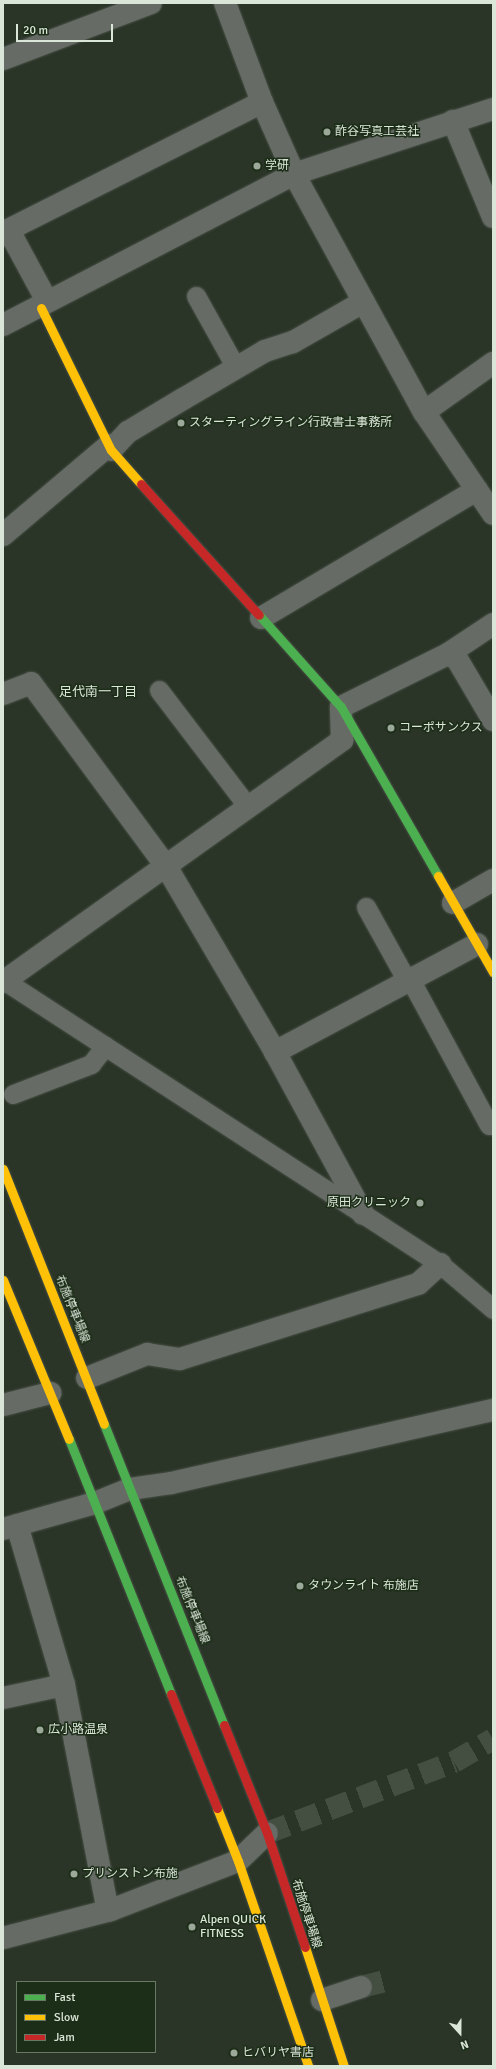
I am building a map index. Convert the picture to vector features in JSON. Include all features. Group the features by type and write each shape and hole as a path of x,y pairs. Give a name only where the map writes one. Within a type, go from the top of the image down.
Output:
{"main road":[{"path":"44,304 110,447 341,707 493,972"},
{"name":"布施停車場線","path":"3,1169 267,1833 344,2066"},
{"path":"3,1280 95,1503 238,1861 308,2066"}],"street":[{"path":"3,59 151,3"},
{"path":"225,3 262,102 294,174 424,412 493,514"},
{"path":"44,304 14,240 4,232 262,102"},
{"path":"3,325 294,174 493,109"},
{"path":"453,121 493,217"},
{"path":"3,536 128,432 265,351 293,342 363,302"},
{"path":"424,412 493,363"},
{"path":"261,618 477,490"},
{"path":"4,981 342,740 341,707 448,654 493,624"},
{"path":"448,654 456,659 493,720"},
{"path":"3,694 31,683 166,866 274,1052 363,1214"},
{"path":"453,903 493,880"},
{"path":"274,1052 477,944"},
{"path":"87,1378 147,1354 180,1359 410,1287 418,1284 440,1264"},
{"path":"3,1405 50,1393"},
{"path":"108,1911 64,1685 10,1527 95,1503 130,1489 171,1484 493,1410"},
{"path":"3,1698 64,1685"},
{"path":"3,1938 108,1911 238,1861 267,1833"},
{"path":"322,2000 362,1987"}],"lane":[{"path":"196,296 236,368"},
{"path":"159,690 248,807"},
{"path":"366,907 409,980 489,1126"},
{"path":"4,981 440,1264 493,1309"},
{"path":"13,1094 91,1064 105,1046"}],"tunnel":[{"path":"267,1833 454,1762 493,1739"},
{"path":"361,1987 385,1981"}],"traffic: fast":[{"path":"259,615 341,707 438,876"},
{"path":"104,1424 224,1725"},
{"path":"69,1439 171,1694"}],"traffic: slow":[{"path":"41,308 111,450 141,484"},
{"path":"438,876 493,972"},
{"path":"3,1169 104,1424"},
{"path":"3,1280 69,1439"},
{"path":"217,1808 238,1861 308,2066"},
{"path":"305,1947 344,2066"}],"traffic: jam":[{"path":"141,484 259,615"},
{"path":"171,1694 217,1808"},
{"path":"224,1725 267,1833 305,1947"}],"place":[{"name":"酢谷写真工芸社","path":"327,132"},
{"name":"学研","path":"257,166"},
{"name":"スターティングライン行政書士事務所","path":"181,423"},
{"name":"コーポサンクス","path":"391,728"},
{"name":"原田クリニック","path":"420,1203"},
{"name":"タウンライト 布施店","path":"300,1586"},
{"name":"広小路温泉","path":"40,1730"},
{"name":"プリンストン布施","path":"74,1874"},
{"name":"Alpen QUICK FITNESS","path":"192,1927"},
{"name":"ヒバリヤ書店","path":"234,2053"}],"district":[{"name":"足代南一丁目","path":"98,692"}]}
